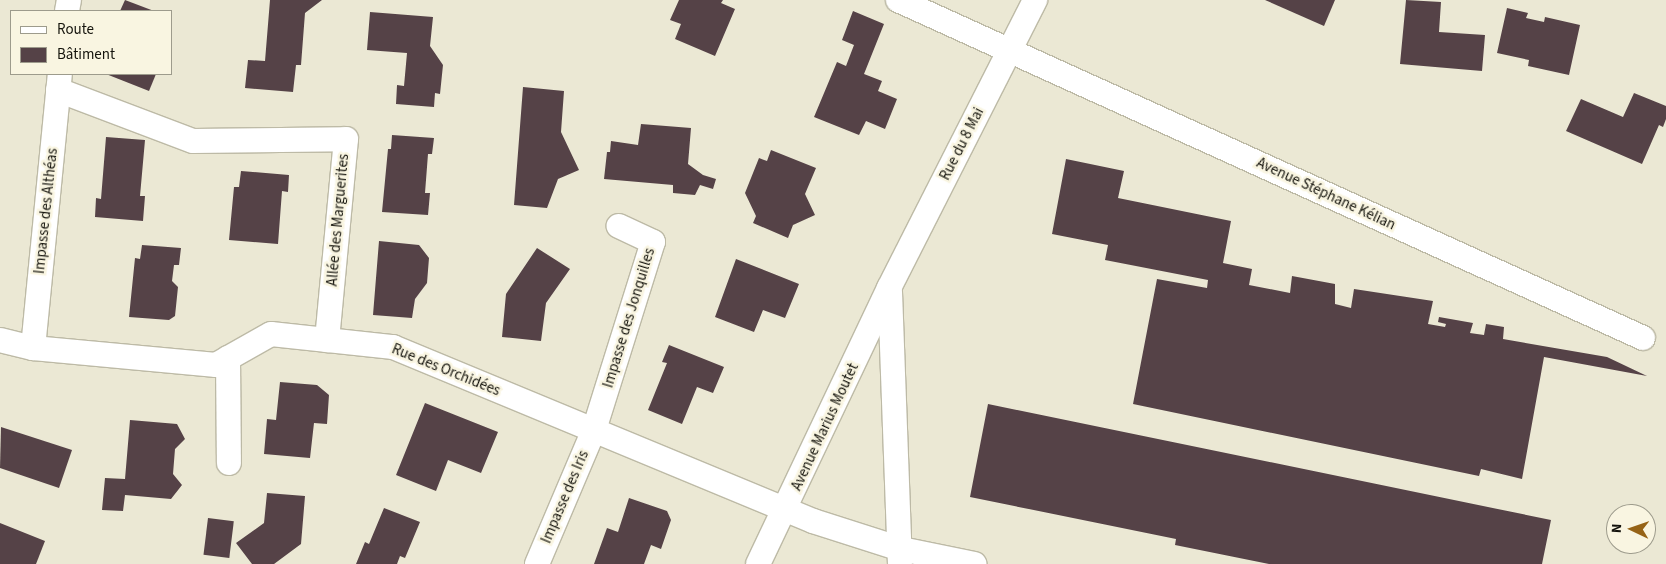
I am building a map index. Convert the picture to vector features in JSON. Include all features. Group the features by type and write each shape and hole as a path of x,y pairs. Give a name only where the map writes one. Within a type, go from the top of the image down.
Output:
{"street":[{"name":"Avenue Stéphane Kélian","path":"898,0 1010,49 1643,338"},
{"name":"Rue du 8 Mai","path":"890,288 1034,0"},
{"name":"Allée des Marguerites","path":"59,82 193,142 346,139 327,340"},
{"name":"Impasse des Althéas","path":"33,348 59,82"},
{"name":"Impasse des Jonquilles","path":"594,430 653,242 618,226"},
{"name":"Avenue Marius Moutet","path":"758,564 786,510 890,288"},
{"path":"890,288 901,557"},
{"name":"Rue des Orchidées","path":"0,340 33,348 216,366 271,334 393,347 901,557 974,564"},
{"path":"228,358 229,463"},
{"name":"Impasse des Iris","path":"537,564 594,430"}],"building":[{"path":"125,0 151,10 120,10"},
{"path":"270,0 322,0 305,13 301,65 296,65 293,92 245,88 248,60 265,61"},
{"path":"679,0 723,0 721,3 735,9 715,56 675,39 681,24 670,20"},
{"path":"1265,0 1335,0 1324,26"},
{"path":"1406,0 1441,2 1439,32 1485,35 1482,71 1400,64"},
{"path":"1507,8 1528,13 1526,18 1544,22 1545,17 1580,25 1569,75 1528,66 1529,60 1497,53"},
{"path":"853,11 884,24 864,74 882,81 878,91 897,99 885,129 866,121 859,135 814,117 837,62 846,66 854,45 842,40"},
{"path":"370,12 433,17 430,46 443,65 440,94 435,93 434,107 396,104 397,85 404,86 407,53 367,50"},
{"path":"109,75 156,75 149,91"},
{"path":"523,87 564,91 561,132 579,170 558,179 547,208 514,205"},
{"path":"1634,93 1666,106 1666,119 1663,127 1659,125 1642,164 1566,131 1581,99 1623,117"},
{"path":"641,124 691,128 688,164 703,175 716,179 713,189 700,185 695,195 673,193 673,185 604,179 607,152 610,152 611,141 638,145"},
{"path":"392,135 434,138 432,154 428,154 425,193 430,193 428,215 382,212 388,149 391,149"},
{"path":"106,137 145,140 140,196 145,196 143,221 95,217 96,198 101,199"},
{"path":"771,150 816,168 805,194 815,215 793,225 788,238 753,223 756,216 745,193 759,158 767,161"},
{"path":"1066,159 1124,171 1118,198 1231,221 1223,263 1252,269 1249,285 1290,293 1292,276 1335,284 1335,304 1351,308 1354,289 1433,301 1428,324 1445,327 1446,324 1438,322 1439,317 1473,323 1470,333 1484,335 1486,324 1504,327 1503,339 1607,357 1647,376 1544,357 1522,479 1481,469 1479,476 1133,404 1157,279 1207,288 1208,280 1105,260 1108,245 1052,234"},
{"path":"241,171 289,175 288,192 282,191 278,244 229,240 234,187 239,187"},
{"path":"379,241 419,245 429,258 427,283 415,299 412,318 373,315"},
{"path":"142,245 181,248 179,265 174,265 172,281 178,287 175,316 169,320 129,317 135,258 140,259"},
{"path":"537,248 570,269 546,303 541,341 502,337 506,294"},
{"path":"736,259 799,284 785,318 763,310 754,332 715,317"},
{"path":"669,345 724,367 713,393 697,387 682,424 648,410 667,363 662,362"},
{"path":"280,382 317,385 329,395 327,424 314,423 310,458 264,454 267,419 276,420"},
{"path":"425,403 498,432 481,473 448,460 436,491 396,475"},
{"path":"988,404 1551,520 1542,564 1269,564 1175,545 1176,539 970,497"},
{"path":"130,420 177,424 185,439 175,449 173,474 182,485 171,499 125,495 123,511 102,510 105,478 125,479"},
{"path":"1,427 72,450 59,488 0,468"},
{"path":"267,493 305,496 301,544 274,564 252,564 236,543 264,523"},
{"path":"629,498 667,511 671,520 661,549 651,545 644,564 594,564 607,528 618,532"},
{"path":"384,508 420,522 405,558 400,556 397,564 356,564 365,542 369,544"},
{"path":"208,518 234,521 229,558 203,555"},
{"path":"0,523 45,541 36,564 0,564"}]}
